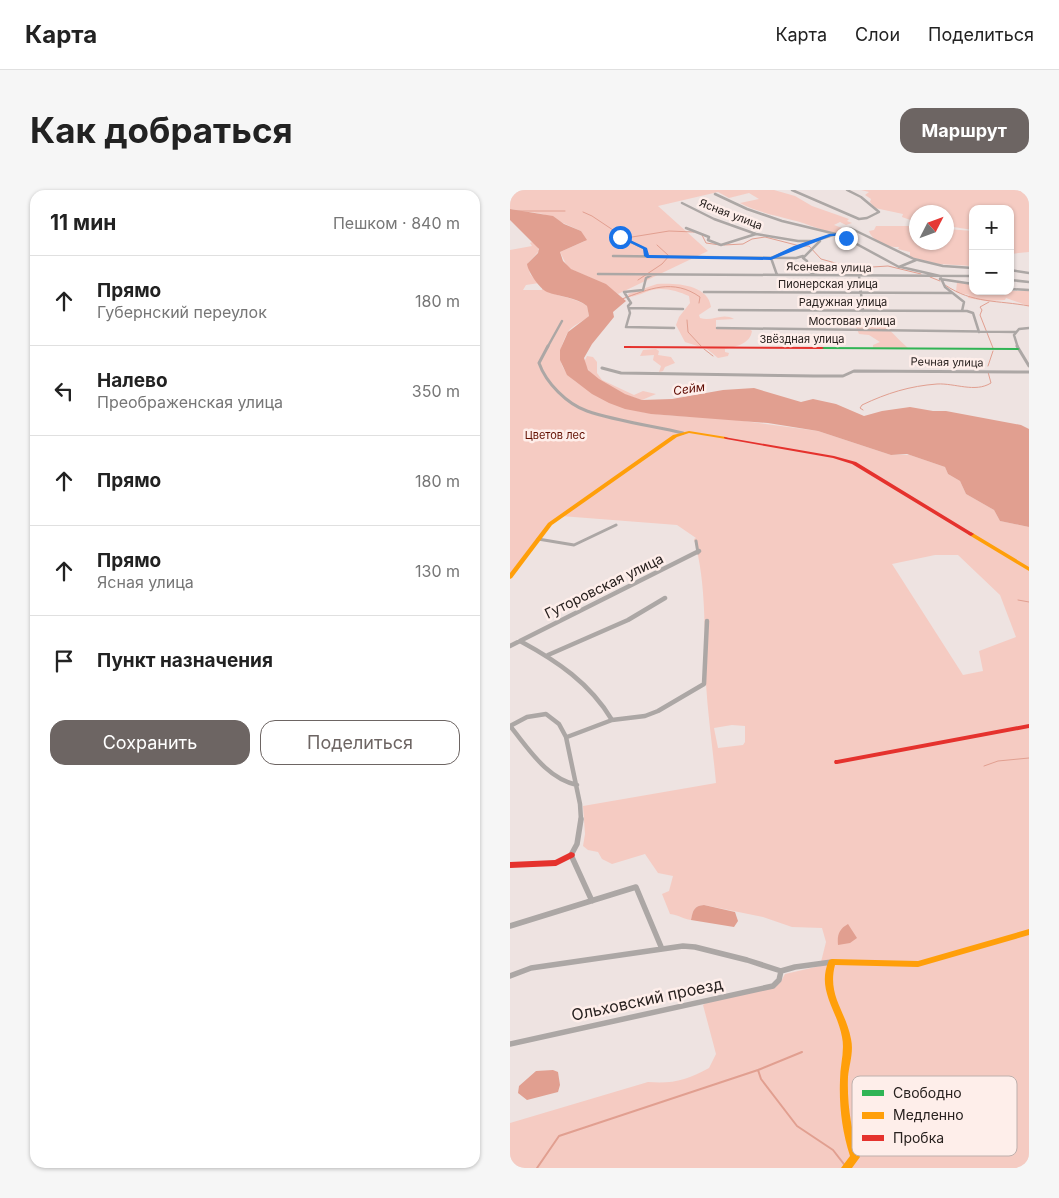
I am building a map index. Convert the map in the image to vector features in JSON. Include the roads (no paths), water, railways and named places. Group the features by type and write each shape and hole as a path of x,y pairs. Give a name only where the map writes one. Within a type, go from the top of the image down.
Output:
{"street":[{"path":"792,190 859,219 867,218 879,212 861,197 847,190"},
{"path":"716,194 747,209 782,221 840,235 900,267 940,278 969,283"},
{"name":"Ясная улица","path":"682,203 714,219 756,234 798,241 813,241 834,235"},
{"path":"686,228 705,234 709,237 708,240 721,245 756,234"},
{"path":"840,235 850,228 863,232 882,244 916,260 946,267 969,268"},
{"path":"620,237 645,249 647,256"},
{"path":"613,256 796,258 803,256 817,246 820,240 817,240"},
{"path":"771,258 813,241"},
{"path":"803,256 807,261 806,270 820,276"},
{"path":"771,258 776,276"},
{"path":"900,267 916,260"},
{"path":"1014,270 1029,272"},
{"name":"Ясеневая улица","path":"598,274 940,278"},
{"path":"655,274 646,278 643,290 624,292 631,303 628,306 630,313 626,327 674,328"},
{"path":"859,276 863,311"},
{"path":"940,278 969,276"},
{"path":"940,278 952,293 957,294 964,302 962,311"},
{"path":"1014,280 1029,282"},
{"path":"1014,289 1029,290"},
{"name":"Пионерская улица","path":"704,292 952,293"},
{"path":"629,308 683,309"},
{"name":"Радужная улица","path":"719,310 967,311 974,313 979,332"},
{"path":"562,321 539,363 540,370 566,398 593,414 683,433 718,437 849,461 1029,569"},
{"name":"Мостовая улица","path":"717,328 987,333 1016,332 1019,329 1029,328"},
{"path":"1016,332 1014,340 1029,366"},
{"name":"Звёздная улица","path":"625,347 1018,349"},
{"name":"Речная улица","path":"602,368 621,373 814,376 843,376 854,371 1029,372"},
{"path":"510,577 550,524 675,436 683,433"},
{"path":"538,540 574,545 616,525"},
{"name":"Гуторовская улица","path":"510,646 699,552 696,541"},
{"path":"548,656 628,620 665,598"},
{"path":"567,737 612,720 645,716 658,711 704,684 707,621"},
{"path":"520,641 548,656 551,660 573,673 584,683 608,712 612,720"},
{"path":"510,865 556,863 571,855 579,836 580,808 577,785 567,750 567,737 555,720 546,714 527,717 510,726 549,772 564,782 577,785"},
{"path":"838,762 1029,727"},
{"path":"571,855 592,901"},
{"path":"510,926 636,886 662,949"},
{"path":"510,976 531,968 683,946 696,947 747,960 781,971 795,967 849,961 900,965 918,964 1029,932"},
{"path":"832,962 828,968 827,991 842,1019 848,1043 843,1090 852,1150"},
{"name":"Ольховский проезд","path":"510,1044 773,986 779,980 781,971"},
{"path":"846,1168 855,1156"}],"waterway":[{"path":"515,211 565,211"},
{"path":"583,212 613,230 632,237 669,231 694,232"},
{"path":"702,235 706,243 720,245"},
{"path":"724,245 743,244 752,239 765,237 800,246"},
{"path":"638,280 662,264 669,256 657,245"},
{"path":"804,246 809,246 821,259 846,266 857,268 888,266 921,274"},
{"path":"930,277 940,281"},
{"path":"945,285 955,291 976,298 1029,306"},
{"path":"622,299 651,289 671,287 690,291 700,297 699,303"},
{"path":"989,302 980,307 982,310 980,315 993,348"},
{"path":"687,320 688,332 701,346"},
{"path":"704,349 713,356"},
{"path":"988,366 993,351"},
{"path":"863,410 860,408 862,405 917,386 937,384 972,387 985,386 991,383 988,372"},
{"path":"1018,600 1029,602"},
{"path":"984,766 998,761 1029,758"},
{"path":"758,1070 802,1052"},
{"path":"537,1168 559,1136 758,1070"},
{"path":"758,1070 761,1079 797,1126 833,1150 847,1168"}],"water label":[{"name":"Сейм","path":"689,389"}],"park label":[{"name":"Цветов лес","path":"555,435"}]}
